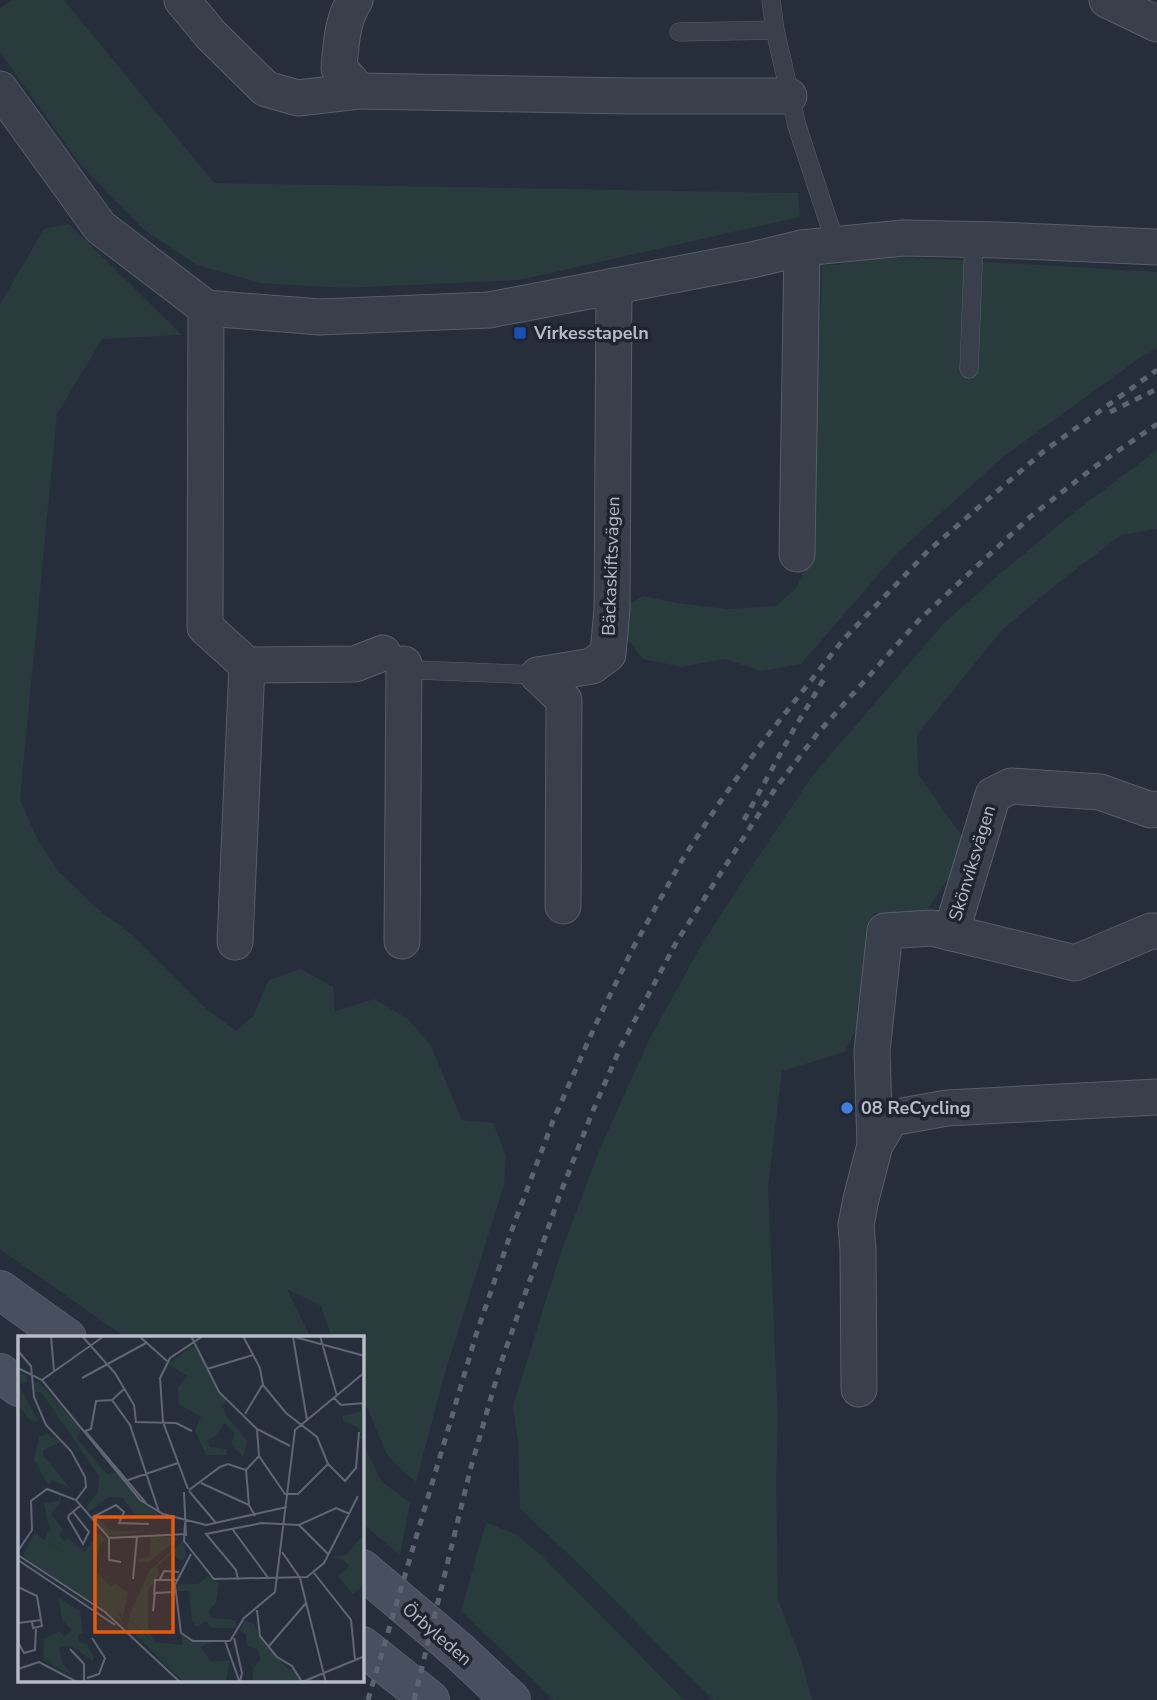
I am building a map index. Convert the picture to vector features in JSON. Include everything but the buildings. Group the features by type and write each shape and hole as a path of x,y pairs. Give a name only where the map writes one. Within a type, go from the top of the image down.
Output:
{"main road":[{"path":"0,1290 64,1336"},
{"path":"0,1373 18,1386"},
{"name":"Örbyleden","path":"364,1571 460,1652 511,1700"},
{"path":"364,1648 429,1700"}],"street":[{"path":"182,0 211,35 266,89 298,98 359,91 789,96"},
{"path":"355,0 348,11 341,38 339,68 359,91"},
{"path":"1107,0 1157,24"},
{"path":"0,89 100,226 206,308 320,317 489,310 819,246 903,239 1157,247"},
{"path":"797,554 819,246"},
{"name":"Bäckaskiftsvägen","path":"538,675 592,666 608,654 612,609 614,286"},
{"path":"206,308 205,627 247,665 355,664 393,658 402,941"},
{"path":"235,942 247,665"},
{"path":"538,675 564,700 563,906"},
{"name":"Skönviksvägen","path":"951,933 993,795 1011,786 1100,792 1152,810 1157,809"},
{"name":"Skönviksvägen","path":"876,1145 872,1051 885,932 932,928 1075,963 1157,930"},
{"name":"Skönviksvägen","path":"859,1389 856,1225 876,1145 891,1118 947,1108 1157,1097"}],"lane":[{"path":"771,0 819,246"},
{"path":"679,32 775,30"},
{"path":"969,369 974,240"},
{"path":"393,658 415,670 538,675"}],"shaded area":[{"path":"12,0 64,0 214,183 798,193 800,217 519,280 343,288 260,283 197,265 144,230 80,164 0,52 0,8"},
{"path":"69,224 182,335 102,339 57,414 20,799 36,836 57,870 100,911 131,934 204,1007 236,1031 253,1016 269,980 301,969 333,987 335,1011 374,999 408,1019 431,1046 462,1120 493,1123 506,1156 504,1185 444,1376 416,1482 386,1453 364,1403 364,1336 331,1336 321,1306 287,1289 310,1336 123,1336 0,1249 0,304 44,229"},
{"path":"867,256 1157,272 1157,348 1003,457 898,552 801,664 762,671 724,659 682,667 643,659 625,636 622,608 643,596 727,609 776,606 797,587 816,539 817,361 822,265 838,265"},
{"path":"1157,450 1157,529 1121,535 1001,631 917,735 918,774 964,839 950,876 924,915 874,913 868,1002 845,1052 782,1071 768,1186 778,1421 778,1600 801,1659 812,1700 714,1700 579,1564 520,1509 518,1441 513,1406 560,1255 599,1151 648,1042 698,951 812,776 944,623 1076,511"},
{"path":"364,1445 381,1481 410,1503 400,1555 364,1525"},
{"path":"486,1522 517,1535 542,1556 684,1700 554,1700 461,1611"}],"railway":[{"path":"368,1700 476,1335 514,1224 553,1121 594,1028 633,948 682,860 764,740 843,640 929,550 1044,451 1157,370"},
{"path":"1110,412 1157,389"},
{"path":"414,1700 471,1467 501,1363 559,1197 592,1113 621,1046 677,941 775,789 817,734 920,619 1030,517 1093,468 1157,424"},
{"path":"744,820 827,674"}],"place":[{"name":"Virkesstapeln","path":"520,333"},
{"name":"08 ReCycling","path":"847,1108"}]}
